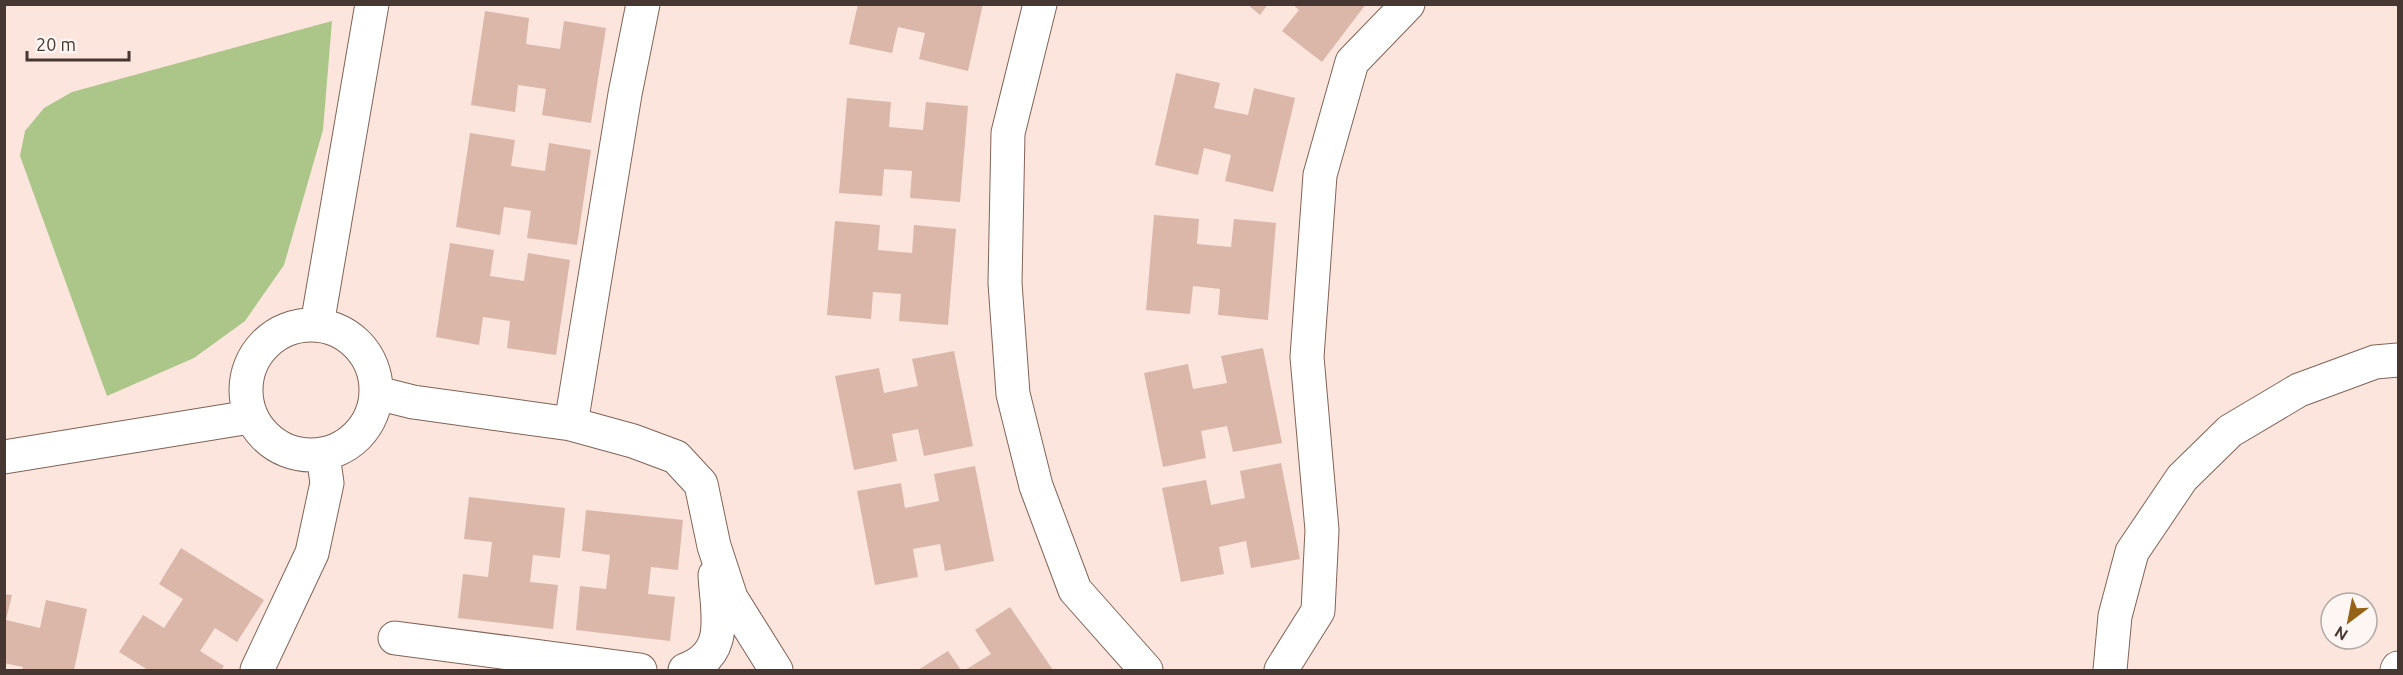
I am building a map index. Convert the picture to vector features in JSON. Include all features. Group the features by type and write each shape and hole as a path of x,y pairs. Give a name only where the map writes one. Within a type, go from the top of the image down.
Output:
{"street":[{"path":"317,325 372,4"},
{"path":"571,424 625,94 643,4"},
{"path":"1041,4 1008,134 1005,284 1013,394 1036,486 1075,590 1146,670"},
{"path":"1281,670 1318,611 1322,530 1307,357 1320,175 1352,62 1408,4"},
{"path":"317,325 337,329 353,340 367,355 374,374 377,393 372,414 361,433 343,447 323,455 301,455 280,448 263,435 250,417 245,398 246,378 252,360 263,344 279,332 298,326 317,325"},
{"path":"2110,670 2115,616 2132,552 2182,478 2230,431 2299,390 2374,362 2398,360"},
{"path":"377,393 413,402 571,424 633,441 676,456 701,484 714,546 731,598 776,670"},
{"path":"4,457 250,417"},
{"path":"257,670 312,553 327,483 323,455"},
{"path":"684,670 697,666 711,652 718,638 714,546"},
{"path":"395,638 640,670"}],"green space":[{"path":"332,21 323,130 284,265 245,321 194,358 107,396 20,156 25,131 44,108 72,92"}],"building":[{"path":"858,4 983,4 968,71 919,59 925,33 898,27 892,53 849,44"},
{"path":"1247,4 1268,4 1260,15"},
{"path":"1292,4 1366,4 1322,62 1282,31 1299,10"},
{"path":"485,11 529,18 526,44 560,49 564,21 606,28 591,123 542,115 546,89 518,85 515,112 471,105"},
{"path":"1176,73 1220,83 1214,108 1248,115 1254,88 1295,98 1273,192 1225,181 1231,155 1204,148 1198,175 1155,165"},
{"path":"847,98 891,102 889,127 923,130 926,102 968,106 960,202 910,198 912,171 884,169 882,196 839,193"},
{"path":"470,133 515,140 511,166 545,171 549,143 591,150 577,245 527,238 531,211 504,207 500,235 456,227"},
{"path":"1154,215 1199,219 1197,244 1231,247 1234,219 1276,223 1268,320 1218,315 1220,289 1193,286 1190,314 1146,310"},
{"path":"835,221 880,225 878,250 912,253 914,225 956,229 948,325 899,321 901,294 873,292 871,319 827,315"},
{"path":"450,243 494,250 490,276 524,281 528,253 570,260 556,355 507,348 510,321 483,317 479,345 436,337"},
{"path":"1263,348 1282,443 1233,452 1227,426 1201,431 1206,458 1163,467 1144,373 1188,364 1193,389 1227,383 1221,356"},
{"path":"954,351 973,446 924,456 918,429 892,434 897,461 854,470 835,376 879,368 884,393 918,386 912,359"},
{"path":"1281,463 1300,559 1251,568 1246,541 1219,547 1224,574 1181,582 1162,488 1206,480 1211,505 1245,498 1240,471"},
{"path":"975,466 994,561 945,571 940,544 913,549 918,577 875,585 857,491 901,483 905,508 939,501 934,474"},
{"path":"469,497 565,508 560,558 533,555 530,582 558,585 553,629 458,618 463,574 488,577 492,542 464,539"},
{"path":"586,510 683,520 678,570 651,567 648,594 675,597 670,641 576,630 580,586 606,589 610,555 582,551"},
{"path":"181,548 264,600 237,642 215,628 200,651 224,666 221,670 148,670 119,652 143,615 164,628 183,599 159,584"},
{"path":"4,594 12,595 6,620 40,628 46,600 87,609 74,670 22,670 23,667 4,663"},
{"path":"1010,607 1053,670 965,670 991,654 975,630"},
{"path":"948,651 961,670 918,670"}]}
